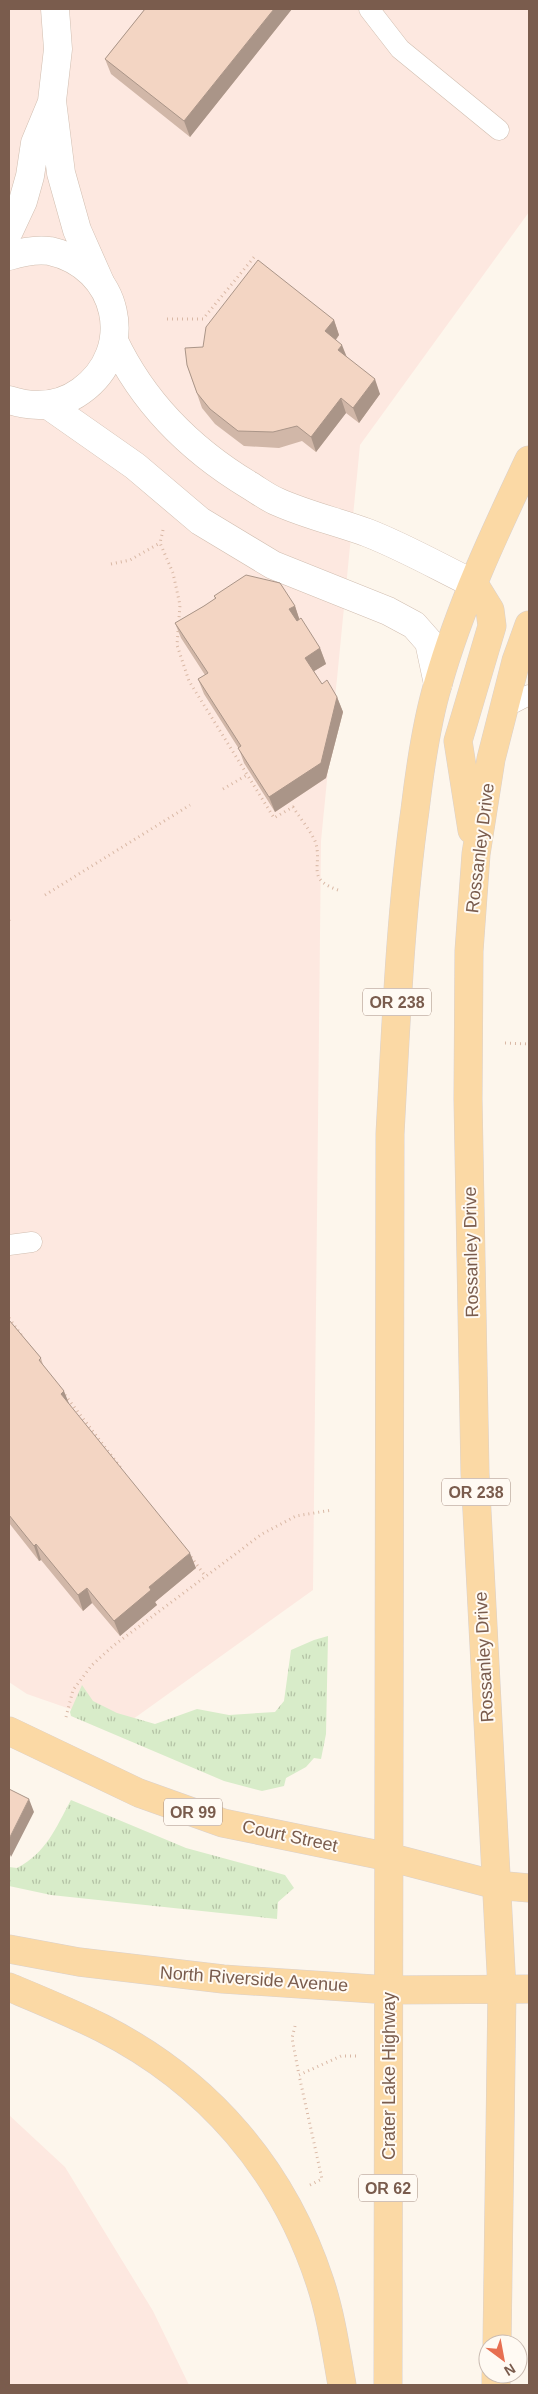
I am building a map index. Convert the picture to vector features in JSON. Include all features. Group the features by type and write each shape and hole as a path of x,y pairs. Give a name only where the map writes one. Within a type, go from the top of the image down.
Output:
{"main road":[{"name":"OR 238","path":"389,1857 391,1124 398,965 407,872 419,779 438,684 495,532 529,460"},
{"path":"474,584 490,610 492,626 458,741 476,854"},
{"name":"Rossanley Drive","path":"496,1885 475,1473 468,1099 469,951 476,854 491,759 516,661 529,625"},
{"name":"Court Street","path":"9,1731 139,1793 223,1823 389,1857 496,1885"},
{"name":"Crater Lake Highway","path":"388,2385 389,1857"},
{"path":"496,1885 502,1990 497,2334"},
{"name":"OR 99","path":"496,1885 529,1888"},
{"name":"North Riverside Avenue","path":"9,1949 79,1962 224,1979 389,1990 529,1990"},
{"path":"9,1987 102,2028 145,2053 190,2085 234,2127 284,2197 301,2231 320,2283 342,2385"}],"street":[{"path":"22,406 72,398 92,384 106,364 114,341 114,314 110,300 77,230 61,173 52,100 58,48 55,9"},
{"path":"9,232 23,201 35,143 52,100"},
{"path":"9,256 28,251 55,253 68,257 86,268 100,282"},
{"path":"114,341 127,369 170,424 200,451 234,476 277,502 368,533 474,584"},
{"path":"22,406 135,466 200,520 273,565 388,611 414,625 429,642 438,684"}],"lane":[{"path":"369,9 400,49 499,130"},
{"path":"504,708 529,695"},
{"path":"9,1245 32,1242"}],"path":[{"path":"167,319 203,319 254,256"},
{"path":"165,522 160,543 173,573 180,605 177,644 189,681 274,818 293,807 314,841 317,852 315,866 318,878 328,887 341,891"},
{"path":"111,564 130,560 160,543"},
{"path":"224,789 247,775"},
{"path":"45,896 190,805"},
{"path":"505,1043 529,1044"},
{"path":"9,1318 25,1341"},
{"path":"64,1393 122,1470"},
{"path":"66,1718 73,1690 92,1665 113,1646 262,1534 296,1516 332,1510"},
{"path":"188,1554 206,1577"},
{"path":"295,2026 292,2038 322,2179 307,2186"},
{"path":"299,2075 341,2056 357,2056"}],"shaded area":[{"path":"9,9 529,9 529,212 360,445 321,841 313,1590 122,1727 27,1694 9,1682"},
{"path":"9,2115 65,2167 153,2311 189,2385 9,2385"}],"green space":[{"path":"328,1636 326,1734 321,1759 314,1758 306,1767 286,1778 284,1786 262,1791 224,1781 71,1716 70,1712 82,1685 93,1701 117,1713 155,1724 197,1709 229,1715 275,1712 284,1701 291,1650"},
{"path":"71,1800 186,1848 285,1875 294,1888 278,1902 277,1919 51,1895 9,1886 9,1867 17,1868 36,1855 55,1830"}],"building":[{"path":"145,9 274,9 184,121 105,59"},
{"path":"258,260 334,320 325,331 342,345 338,350 375,379 353,408 341,398 311,437 297,426 273,432 238,431 210,409 197,393 187,365 185,348 203,347 206,327"},
{"path":"246,575 280,583 295,606 289,609 297,621 301,618 320,648 305,658 322,684 327,680 337,697 321,763 269,797 238,748 241,746 198,679 208,673 175,623 216,598 214,596"},
{"path":"9,1320 41,1358 39,1360 64,1391 61,1394 190,1553 149,1587 151,1590 114,1621 87,1588 78,1595 36,1544 34,1546 9,1515"},
{"path":"9,1789 29,1799 9,1839"}]}
